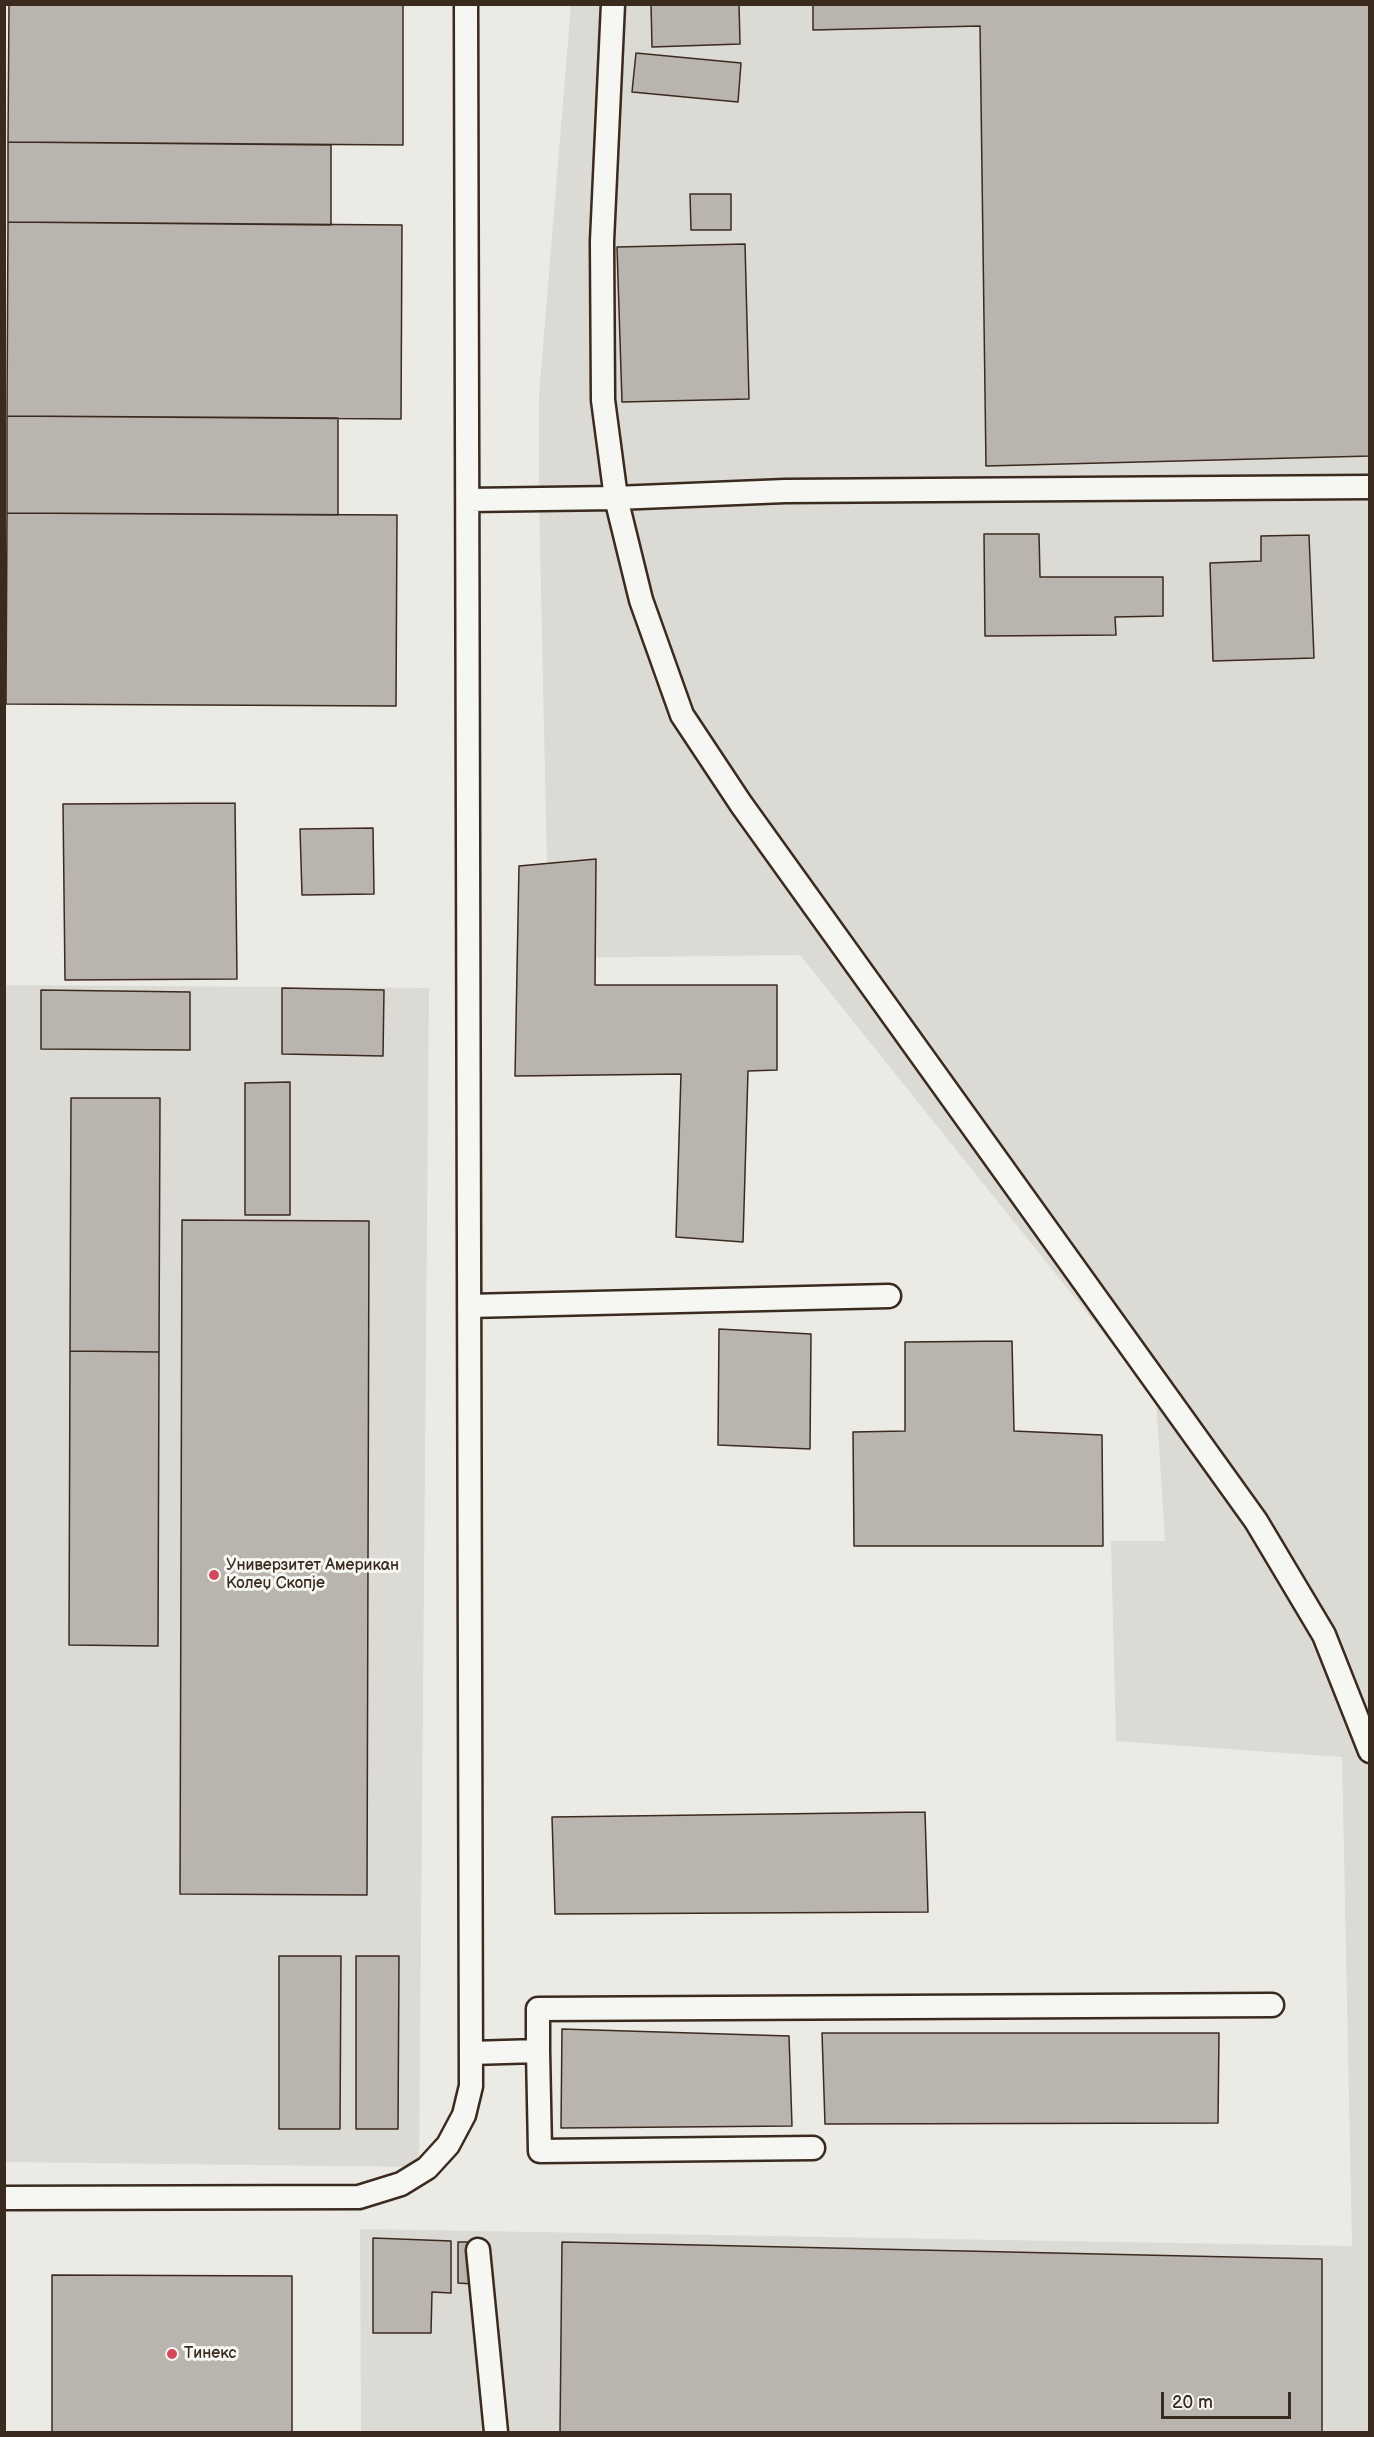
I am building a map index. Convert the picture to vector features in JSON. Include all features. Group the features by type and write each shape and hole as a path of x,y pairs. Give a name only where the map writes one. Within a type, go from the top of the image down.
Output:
{"lane":[{"path":"4,2198 358,2197 401,2184 427,2168 448,2145 464,2115 471,2086 465,4"},
{"path":"614,4 602,240 603,400 616,498 641,600 681,715 755,823 1256,1521 1324,1635 1370,1751"},
{"path":"468,500 616,498 785,491 1370,487"},
{"path":"469,1306 890,1296"},
{"path":"813,2148 540,2151 538,2009 1272,2005"},
{"path":"471,2054 538,2051"},
{"path":"478,2250 496,2433"}],"shaded area":[{"path":"571,5 1369,5 1369,2432 361,2432 360,2229 1352,2246 1342,1757 1116,1741 1111,1541 1165,1541 1156,1399 800,955 549,958 539,499 539,395"},
{"name":"Универзитет Американ Колеџ Скопје","path":"5,985 429,988 419,2167 5,2162"}],"building":[{"path":"9,4 403,4 403,145 8,142"},
{"path":"651,4 739,4 740,44 652,47"},
{"path":"813,4 1370,4 1370,456 986,466 980,26 813,30"},
{"path":"636,53 741,63 738,102 632,92"},
{"path":"8,142 331,145 331,225 8,222"},
{"path":"690,194 731,194 731,230 691,230"},
{"path":"8,222 402,225 401,419 7,416"},
{"path":"745,244 749,399 622,402 617,247"},
{"path":"7,416 338,418 338,515 7,513"},
{"path":"7,513 397,515 396,706 6,704"},
{"path":"984,534 1039,534 1040,577 1163,577 1163,616 1115,617 1116,635 985,636"},
{"path":"1309,535 1314,658 1213,661 1210,563 1261,561 1261,536"},
{"path":"235,803 237,979 65,980 63,804"},
{"path":"373,828 374,894 302,895 300,829"},
{"path":"596,859 595,985 777,985 777,1070 748,1071 743,1242 676,1237 681,1074 515,1076 519,866"},
{"path":"282,988 384,990 383,1056 282,1054"},
{"path":"41,990 190,992 190,1050 41,1049"},
{"path":"290,1082 290,1215 245,1215 245,1083"},
{"path":"71,1098 160,1098 159,1352 70,1351"},
{"path":"182,1220 369,1221 367,1895 180,1894"},
{"path":"719,1329 811,1334 810,1449 718,1445"},
{"path":"1012,1341 1014,1431 1102,1435 1103,1546 854,1546 853,1432 905,1431 905,1342"},
{"path":"70,1351 159,1352 158,1646 69,1645"},
{"path":"925,1812 928,1912 555,1914 552,1817"},
{"path":"279,1956 341,1956 340,2129 279,2129"},
{"path":"356,1956 399,1956 398,2129 356,2129"},
{"path":"562,2029 789,2036 792,2126 561,2128"},
{"path":"822,2033 1219,2033 1218,2123 825,2124"},
{"path":"373,2238 451,2241 451,2293 432,2292 431,2333 373,2333"},
{"path":"458,2242 474,2242 473,2284 458,2283"},
{"path":"562,2242 1322,2259 1322,2432 560,2432"},
{"name":"Тинекс","path":"52,2275 292,2276 292,2432 52,2432"}],"place":[{"name":"Универзитет Американ Колеџ Скопје","path":"214,1575"},
{"name":"Тинекс","path":"172,2354"}]}
